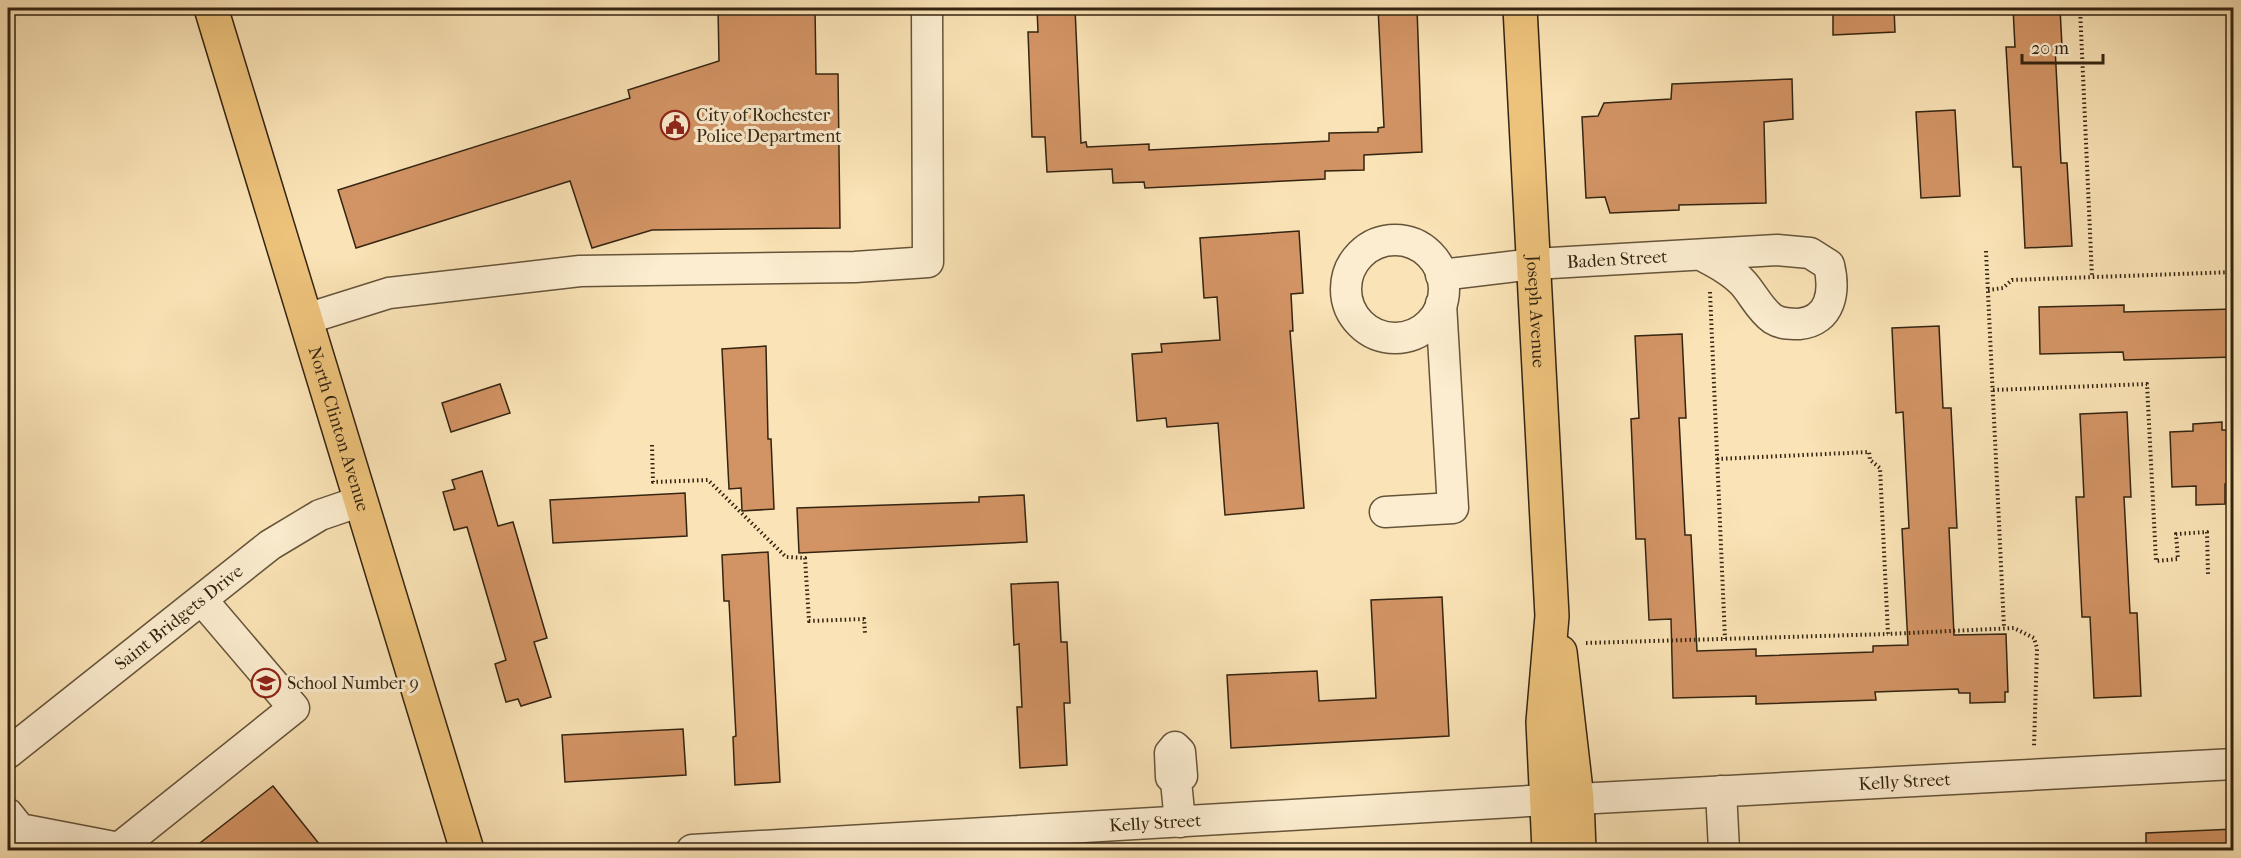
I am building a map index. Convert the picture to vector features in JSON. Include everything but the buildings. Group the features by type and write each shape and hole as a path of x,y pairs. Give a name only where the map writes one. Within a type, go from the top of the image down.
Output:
{"main road":[{"name":"North Clinton Avenue","path":"211,8 467,850"},
{"name":"Joseph Avenue","path":"1520,8 1555,630 1567,697 1562,800 1549,850"},
{"name":"Joseph Avenue","path":"1562,800 1579,850"}],"street":[{"path":"306,319 389,293 580,271 855,267 928,262 927,8"},
{"path":"1385,512 1453,508 1441,304 1444,283 1431,255 1418,246 1402,240 1385,241 1369,247 1356,259 1348,273 1346,290 1349,307 1358,321 1370,331 1384,337 1400,338 1415,334 1428,325 1441,304"},
{"name":"Baden Street","path":"1441,275 1534,264 1705,257"},
{"name":"Saint Bridgets Drive","path":"8,753 286,533 320,515 361,501"},
{"path":"8,813 20,829 119,848 294,708 201,600"},
{"name":"Kelly Street","path":"692,850 2234,764"},
{"path":"1176,781 1180,822"},
{"path":"1721,791 1724,850"}],"path":[{"path":"2080,8 2092,277"},
{"path":"1986,251 2004,628"},
{"path":"1705,257 1725,639"},
{"path":"1988,290 2003,288 2012,280 2234,272"},
{"path":"1993,390 2147,384 2156,561 2178,559 2176,534 2207,532 2208,574"},
{"path":"652,445 653,482 708,480 786,558 805,558 809,621 864,619 866,633"},
{"path":"1717,459 1869,452 1870,460 1880,468 1888,633"},
{"path":"1555,630 1725,639 2004,628 2024,632 2034,638 2037,648 2033,775"}],"place":[{"name":"City of Rochester Police Department","path":"675,125"},
{"name":"School Number 9","path":"266,683"}]}
